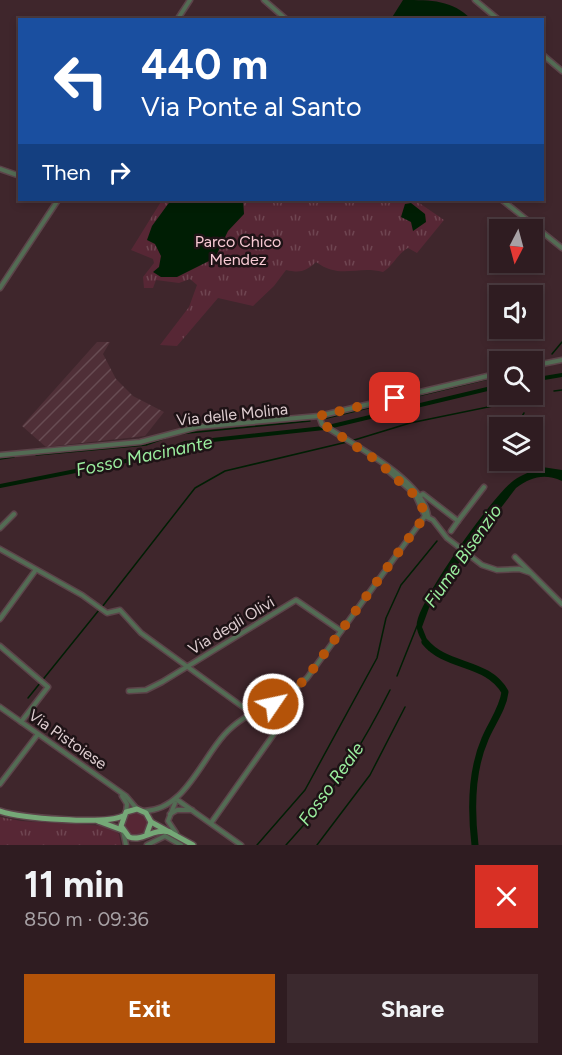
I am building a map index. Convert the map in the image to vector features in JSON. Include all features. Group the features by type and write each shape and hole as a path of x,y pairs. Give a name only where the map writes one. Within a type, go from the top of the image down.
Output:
{"main road":[{"name":"Via Pistoiese","path":"137,808 144,812 151,821 193,845"},
{"path":"0,811 30,817 113,819 137,808"},
{"path":"122,831 124,814"},
{"path":"88,819 122,831 135,839 159,830 170,832"},
{"path":"147,834 151,821"}],"street":[{"path":"178,18 190,0"},
{"path":"264,0 285,18"},
{"path":"475,0 497,18"},
{"path":"544,56 562,71"},
{"path":"0,169 18,175"},
{"path":"0,288 57,201"},
{"path":"503,201 562,248"},
{"path":"543,364 562,360"},
{"name":"Via delle Molina","path":"0,455 140,442 197,427 319,416 489,376"},
{"path":"319,416 325,426 382,464 390,474 419,497 426,516 453,543 473,558 490,568 531,573"},
{"path":"451,531 483,487"},
{"path":"419,497 423,494 458,520"},
{"path":"0,528 14,514"},
{"path":"178,836 169,825 170,815 177,800 226,733 252,713 283,699 296,689 426,516"},
{"path":"0,549 106,612 118,609 123,612 141,633 276,731 211,823"},
{"path":"515,557 562,604"},
{"path":"0,619 35,571"},
{"name":"Via degli Olivi","path":"129,691 149,689 297,600 341,631"},
{"path":"0,646 48,686 48,690 21,722"},
{"name":"Via Pistoiese","path":"0,707 120,793 137,808"},
{"path":"0,784 38,734"},
{"path":"120,793 126,802 124,814"},
{"path":"144,812 169,806 177,800"},
{"path":"177,800 241,845"},
{"path":"151,821 158,810"},
{"path":"170,815 177,810 192,810"},
{"path":"122,831 126,845"},
{"path":"147,845 165,836 181,845"},
{"path":"130,845 135,839"}],"shaded area":[{"path":"97,342 110,342 103,354 116,379 133,396 164,412 145,436 46,447 22,426"}],"green space":[{"name":"Parco Chico Mendez","path":"161,201 416,201 444,220 417,253 408,248 383,272 333,270 316,262 302,271 286,270 274,286 253,306 218,298 177,346 160,345 189,307 197,285 190,279 179,283 156,280 153,288 144,288 143,277 154,263 153,259 131,250"},
{"path":"136,812 141,813 147,819 147,829 141,835 136,836 131,835 125,829 124,824 125,819 131,813"},
{"path":"0,817 21,821 107,826 119,834 121,845 0,845"}],"water":[{"path":"403,0 423,0 449,5 470,18 392,18"},
{"path":"170,201 243,201 244,214 228,231 215,258 177,277 161,277 153,272 159,267 161,256 155,244 147,240 152,226"},
{"path":"411,203 425,214 426,222 413,231 411,222 401,217 405,204"},
{"path":"543,467 562,470 562,481 549,477 538,477 516,488 433,597 422,627 433,648 429,651 418,633 417,622 431,591 489,507 513,481 527,473 543,471"}],"waterway":[{"path":"552,354 562,342"},
{"name":"Fosso Macinante","path":"543,378 562,375"},
{"path":"327,418 489,379"},
{"name":"Fosso Macinante","path":"0,486 156,455 185,443 324,428 489,389"},
{"path":"554,391 562,390"},
{"path":"351,441 410,423 498,405"},
{"path":"522,417 524,413"},
{"path":"178,434 310,421"},
{"path":"36,455 146,445 171,436"},
{"path":"102,607 195,488 225,471 347,442"},
{"path":"0,459 14,457"},
{"path":"257,845 305,790 377,658 386,618 401,585 437,541"},
{"path":"28,698 99,610"},
{"path":"397,676 417,626"},
{"name":"Fiume Bisenzio","path":"425,642 444,656 488,675 498,682 505,692 480,751 477,764 473,805 475,845"},
{"name":"Fosso Reale","path":"286,845 344,771 390,690"},
{"path":"317,845 370,775 405,707"}],"route":[{"path":"273,704 292,692 308,676 425,516 418,498 382,464 320,422 319,416 395,398"}]}
